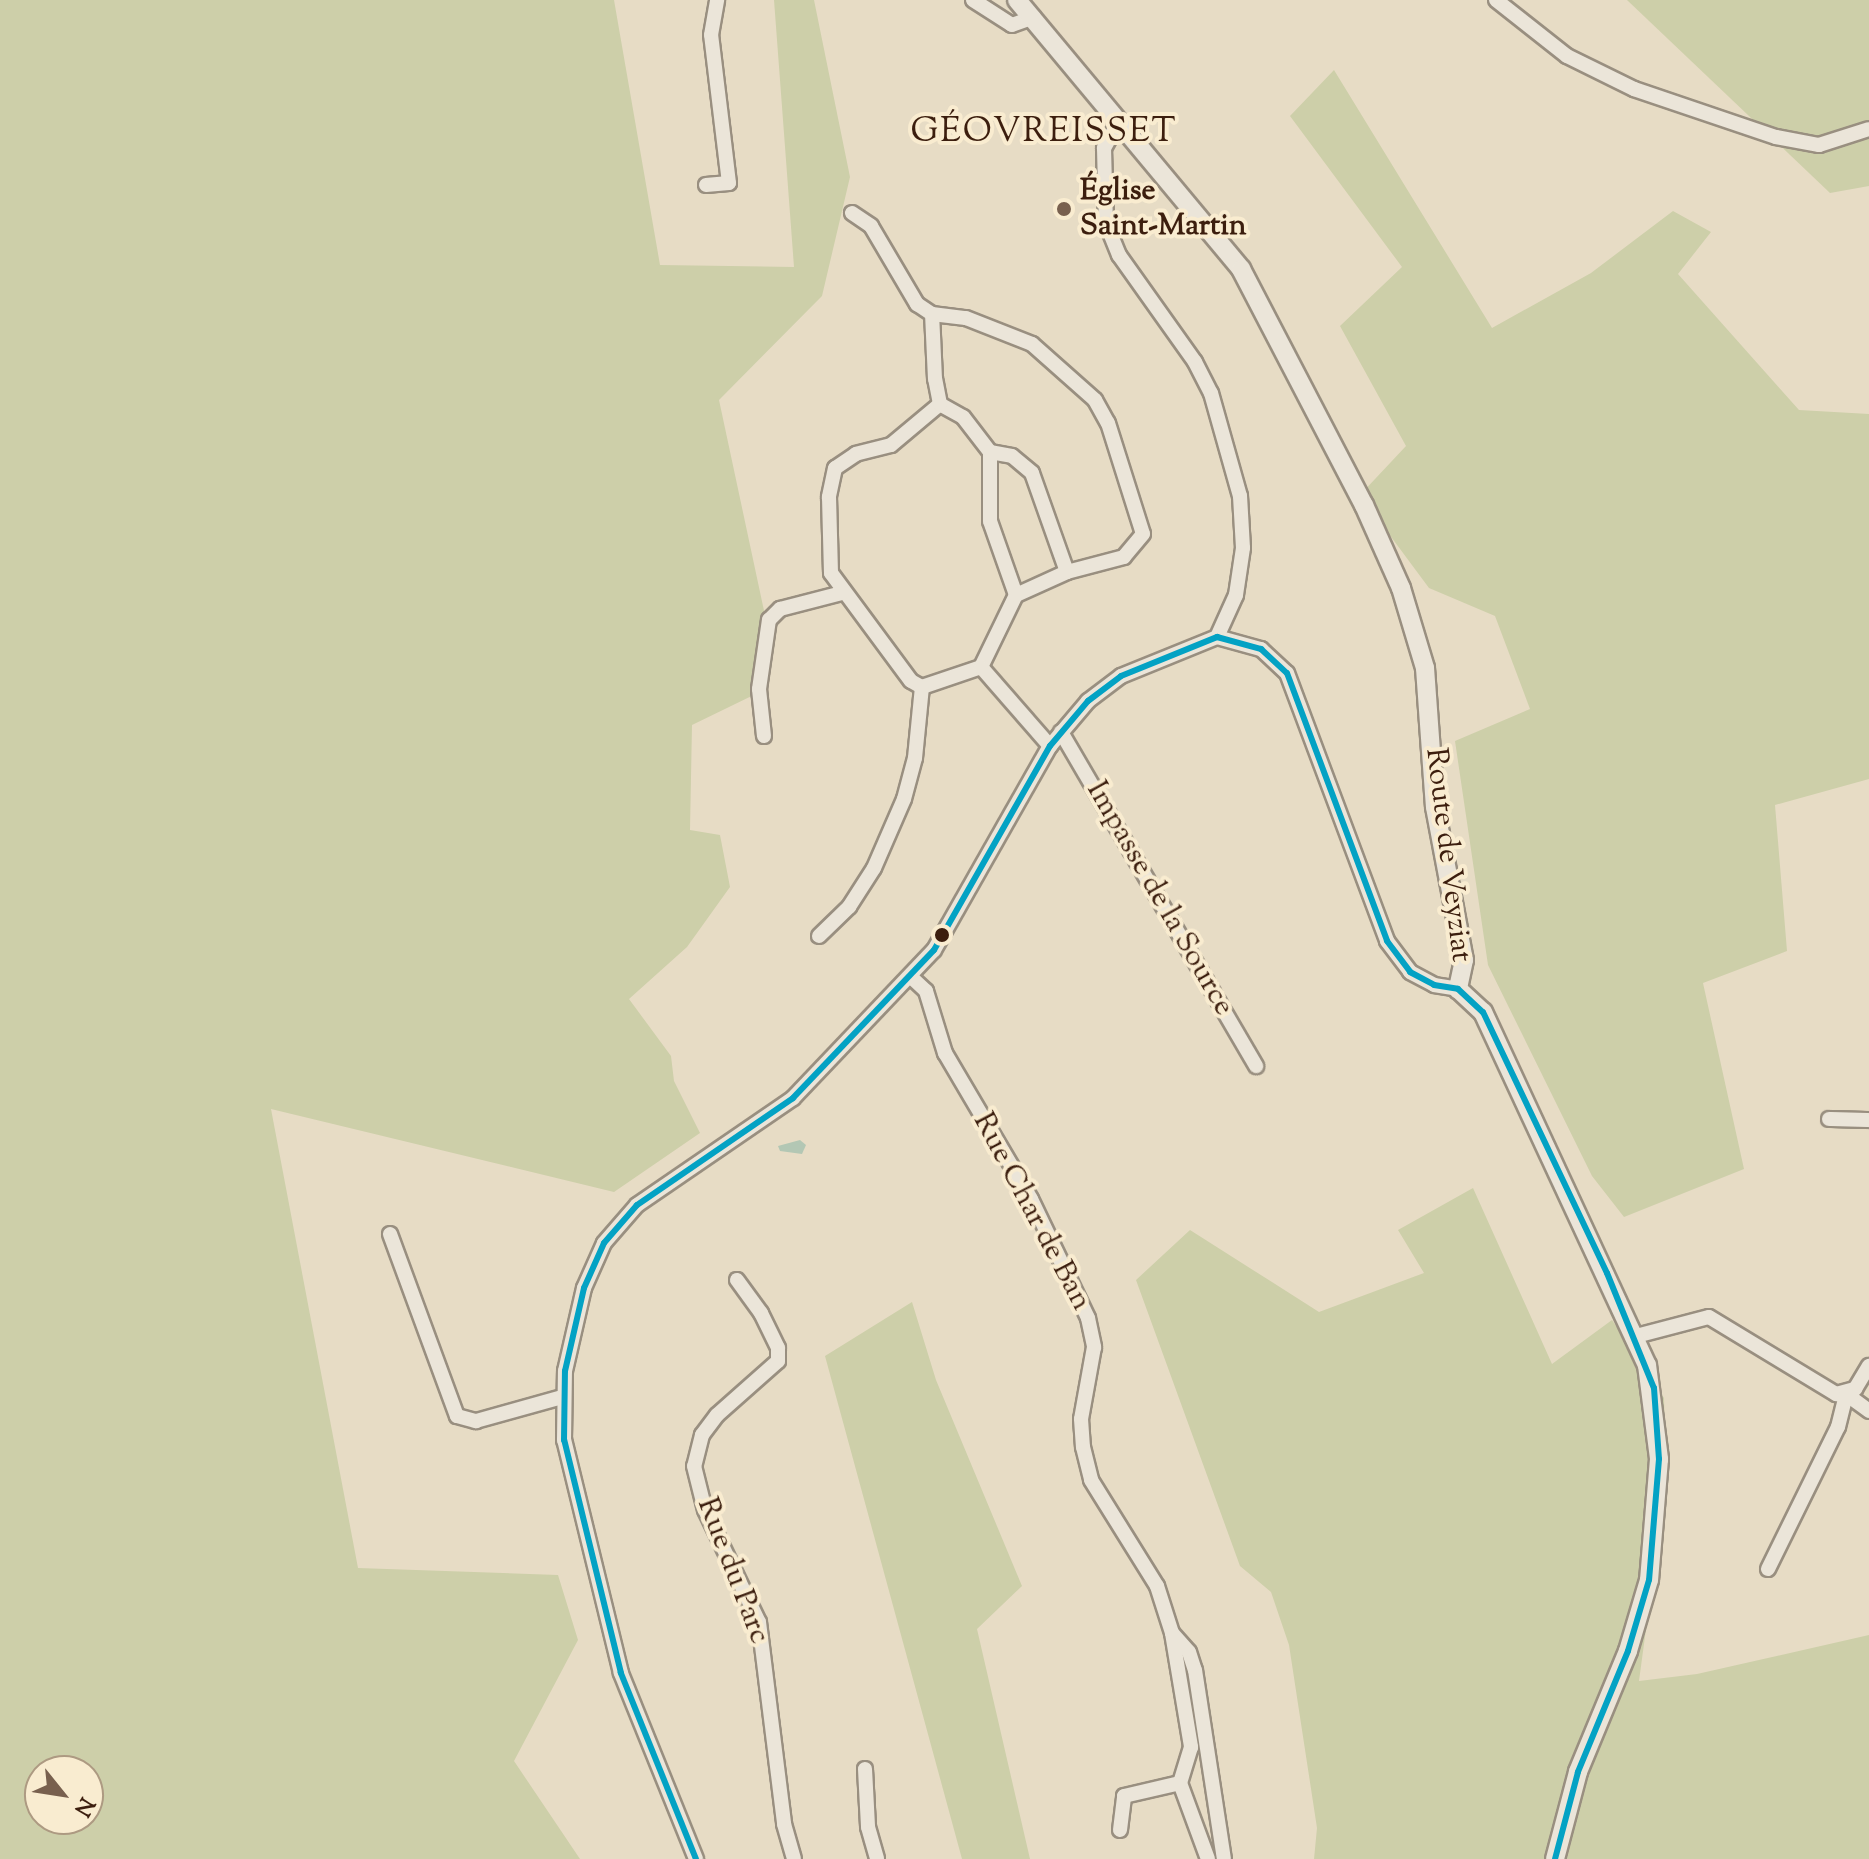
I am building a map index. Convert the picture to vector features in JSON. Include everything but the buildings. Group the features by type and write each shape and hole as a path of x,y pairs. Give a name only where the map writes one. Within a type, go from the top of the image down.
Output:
{"street":[{"path":"706,185 729,183 711,35 717,0"},
{"path":"973,0 1012,25 1034,17"},
{"name":"Route de Veyziat","path":"1019,0 1241,269 1364,505 1401,588 1425,668 1435,807 1464,960 1458,989 1483,1012 1636,1336 1658,1422 1657,1522 1649,1580 1628,1651 1578,1772 1555,1859"},
{"path":"1496,0 1567,56 1634,89 1776,137 1819,145 1869,129"},
{"path":"1118,123 1104,148 1106,223 1119,255 1206,383 1240,496 1243,548 1236,595 1217,637"},
{"path":"852,213 871,226 917,304 932,314 966,318 1032,344 1076,378 1108,423 1142,541 1124,557 1067,572 1016,595 981,667 922,687 911,681 842,593 830,564 829,488 835,468 856,454 891,445 940,404"},
{"path":"932,314 940,404"},
{"path":"940,404 963,417 990,452 990,521 1016,595"},
{"path":"990,452 1012,456 1032,473 1067,572"},
{"path":"764,736 759,689 769,620 780,609 842,593"},
{"path":"696,1859 621,1673 570,1467 562,1397 584,1288 619,1223 668,1180 793,1098 910,976 957,915 1050,746 1088,701 1121,676 1217,637 1261,649 1287,673 1387,941 1410,972 1434,985 1458,989"},
{"path":"981,667 1050,746"},
{"path":"819,936 849,907 874,868 904,799 915,758 922,687"},
{"name":"Impasse de la Source","path":"1061,732 1256,1066"},
{"name":"Rue Char de Ban","path":"910,976 926,991 945,1053 1031,1199 1088,1318 1094,1347 1081,1419 1091,1480 1157,1586 1172,1633 1191,1747 1180,1783"},
{"path":"1829,1119 1869,1120"},
{"path":"390,1234 457,1416 476,1421 562,1397"},
{"name":"Rue du Parc","path":"737,1280 761,1313 778,1348 778,1361 717,1415 702,1435 694,1466 705,1510 759,1622 784,1824 794,1859"},
{"path":"1636,1336 1709,1317 1825,1388 1846,1394 1869,1411"},
{"path":"1768,1569 1838,1427 1846,1394 1869,1366"},
{"name":"Rue Char de Ban","path":"1172,1633 1189,1652 1195,1670 1224,1859"},
{"path":"865,1769 868,1827 877,1859"},
{"path":"1120,1830 1124,1796 1180,1783 1208,1859"}],"shaded area":[{"path":"0,0 614,0 660,265 794,267 774,0 814,0 850,177 822,296 719,400 766,620 768,688 692,725 690,830 720,835 730,887 687,947 629,999 671,1056 674,1081 700,1133 614,1192 271,1109 358,1568 558,1575 578,1640 514,1761 580,1859 0,1859"},
{"path":"1627,0 1869,0 1869,186 1830,193"},
{"path":"1334,70 1492,328 1591,273 1673,211 1711,232 1678,274 1799,410 1869,414 1869,779 1775,805 1787,951 1703,983 1744,1169 1624,1217 1592,1176 1488,965 1455,741 1530,709 1495,616 1429,588 1360,495 1406,446 1340,326 1402,267 1290,116"},
{"path":"800,1140 806,1145 802,1154 780,1151 778,1146"},
{"path":"1473,1188 1552,1364 1612,1320 1664,1398 1666,1481 1639,1681 1697,1674 1869,1635 1869,1859 1314,1859 1317,1828 1289,1645 1271,1592 1240,1566 1136,1280 1190,1230 1319,1312 1424,1273 1398,1230"},
{"path":"912,1302 936,1380 1022,1586 977,1629 1030,1859 962,1859 825,1356"}],"transit line":[{"path":"696,1859 621,1673 564,1440 565,1371 584,1288 604,1243 637,1205 793,1098 934,950 1050,746 1088,701 1121,676 1217,637 1261,649 1287,673 1387,941 1410,972 1434,985 1458,989 1483,1012 1607,1273 1654,1388 1659,1459 1649,1580 1628,1651 1578,1772 1555,1859"}],"place":[{"name":"Église Saint-Martin","path":"1064,209"}],"district":[{"name":"GÉOVREISSET","path":"1044,133"}]}
